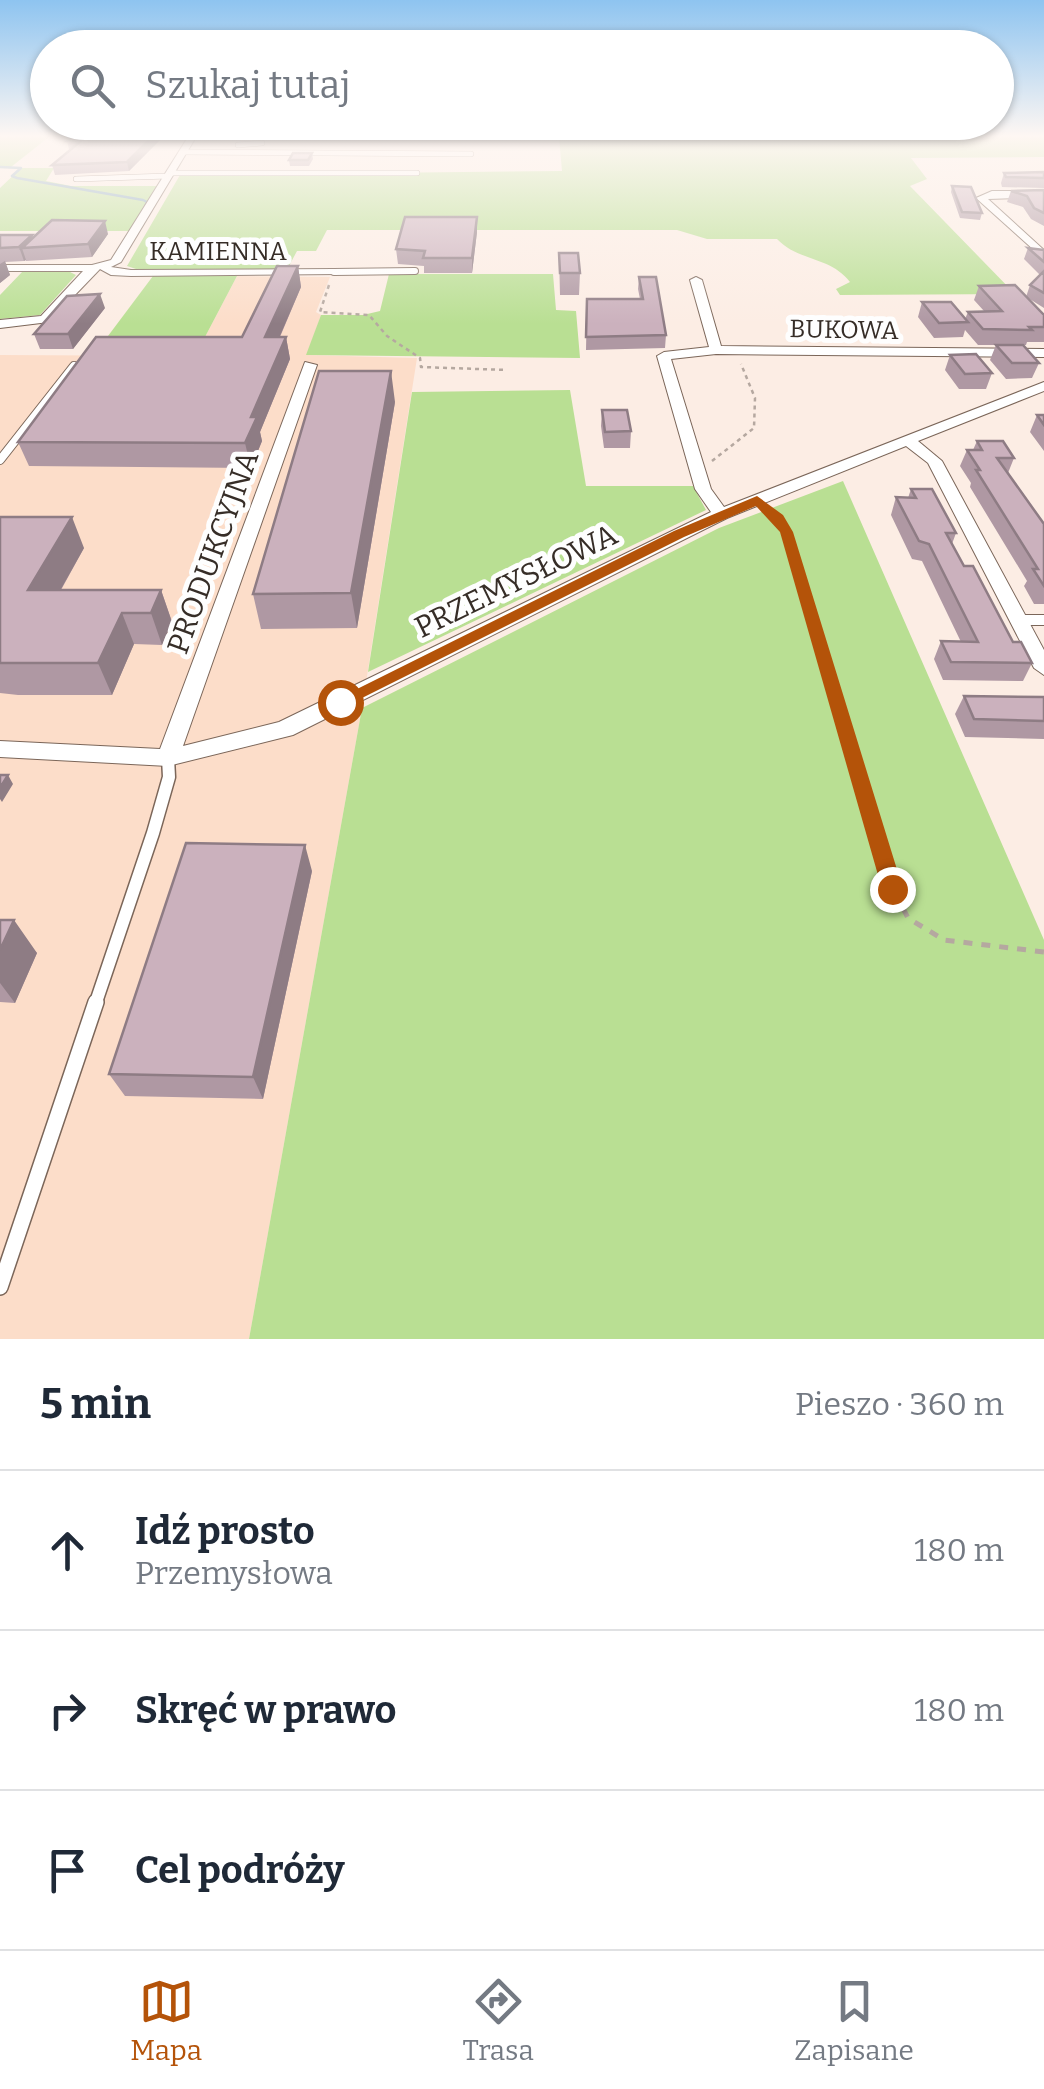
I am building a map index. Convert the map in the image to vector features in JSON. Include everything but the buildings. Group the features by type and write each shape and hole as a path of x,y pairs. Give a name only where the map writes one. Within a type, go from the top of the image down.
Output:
{"street":[{"path":"0,324 45,319 98,268 117,260 154,199"},
{"path":"983,199 1044,256"},
{"name":"KAMIENNA","path":"0,268 98,268 131,273 334,272"},
{"path":"696,280 716,350"},
{"name":"BUKOWA","path":"699,476 664,356 716,350 1044,354"},
{"name":"PRODUKCYJNA","path":"168,758 310,364"},
{"name":"PRZEMYSŁOWA","path":"0,749 168,758 284,728 721,514 1041,391"},
{"path":"908,440 934,461 1044,668"},
{"path":"699,476 703,490 721,514"}],"lane":[{"path":"334,272 415,271"},
{"path":"0,460 74,366"},
{"path":"1018,620 1044,620"},
{"path":"0,1287 152,833 169,778 168,758"}],"path":[{"path":"334,272 320,312 369,315 386,336 420,358 421,366 507,370"},
{"path":"699,476 722,450 754,428 754,398 735,350"},
{"path":"757,500 778,518 786,532 892,889 908,918 944,940 1044,952"}],"shaded area":[{"path":"237,276 330,277 316,312 321,315 307,355 417,358 362,708 249,1339 0,1339 0,355 195,356"}],"green space":[{"path":"0,199 149,199 131,231 0,231"},
{"path":"166,199 923,199 1015,294 840,295 836,289 850,282 842,274 777,239 707,239 677,230 327,230 316,251 297,251 289,266 279,269 127,266"},
{"path":"23,271 76,275 40,315 0,319 0,295"},
{"path":"389,274 553,274 556,310 576,311 580,358 306,355 321,315 380,311"},
{"path":"153,276 237,276 195,356 93,356"},
{"path":"570,390 586,486 693,486 706,510 368,672 412,392"},
{"path":"843,481 1044,940 1044,1339 249,1339 362,708 719,528"}],"waterway":[{"path":"140,199 147,202 143,211"}],"route":[{"path":"340,702 679,534 757,500 778,518 786,532 892,889"}]}
